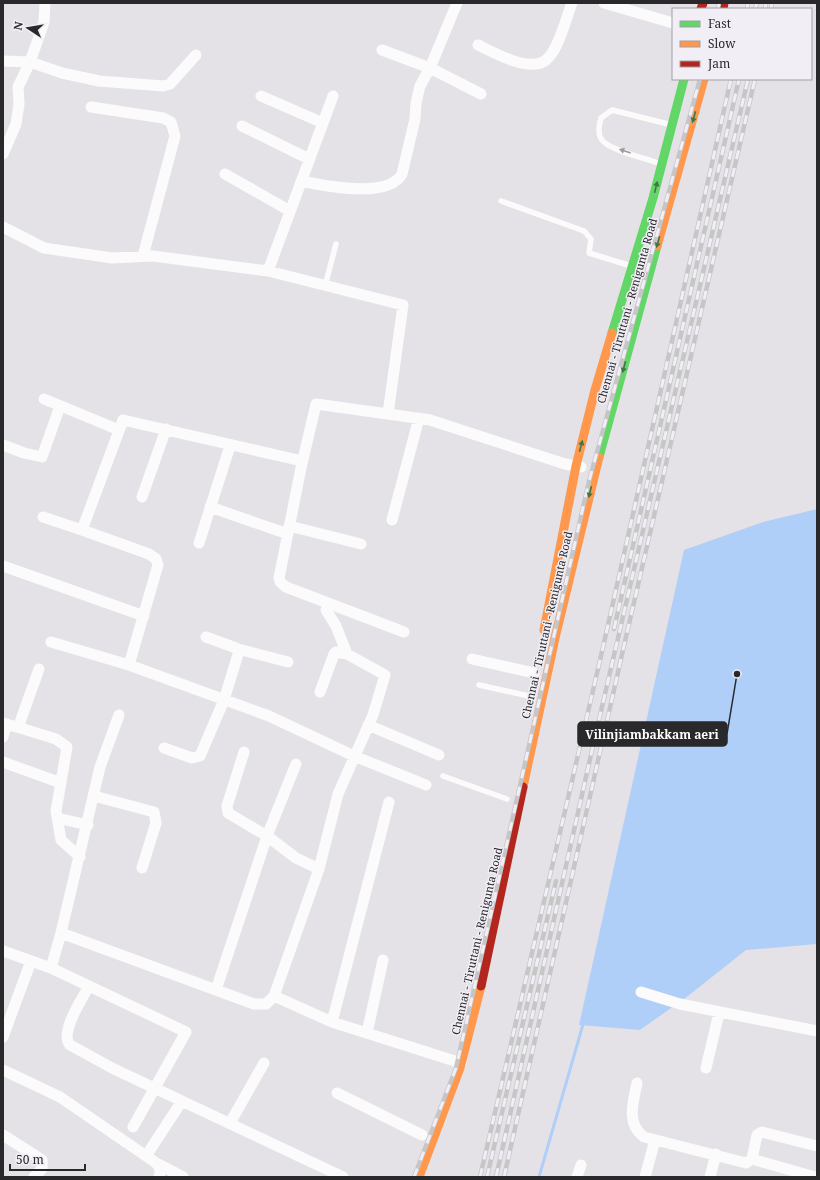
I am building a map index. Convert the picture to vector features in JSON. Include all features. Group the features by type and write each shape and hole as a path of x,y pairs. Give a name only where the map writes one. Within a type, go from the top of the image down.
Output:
{"highway":[{"name":"Chennai - Tiruttani - Renigunta Road","path":"541,642 576,466 595,390 633,267 684,80"},
{"name":"Chennai - Tiruttani - Renigunta Road","path":"419,1177 461,1063 485,969 500,890 555,638 596,470 704,80"},
{"path":"505,810 508,795"}],"street":[{"path":"3,154 16,124 18,87 30,62 44,22 45,3"},
{"path":"302,181 348,190 389,186 398,182 402,174 415,119 417,95 420,86 430,68 456,3"},
{"path":"478,45 523,64 534,65 544,62 550,57 572,3"},
{"path":"604,3 672,23"},
{"path":"382,50 430,68 482,94"},
{"path":"3,61 30,62 62,73 99,81 163,86 170,84 196,54"},
{"path":"261,96 323,122"},
{"path":"268,271 333,96"},
{"path":"91,107 163,118 171,122 174,129 175,136 143,256"},
{"path":"242,126 309,160"},
{"path":"225,174 290,211"},
{"path":"3,227 44,248 112,258 153,256 268,271 403,305 388,414"},
{"path":"44,399 119,430"},
{"path":"404,632 282,584 279,578 302,461 316,404 430,420 576,466 596,470"},
{"path":"3,445 24,454 42,457 60,406"},
{"path":"392,520 419,418"},
{"path":"82,530 123,420 230,446 302,461"},
{"path":"142,496 166,430"},
{"path":"199,543 230,446"},
{"path":"210,507 288,530 361,544"},
{"path":"44,517 149,554 156,559 158,564 157,573 129,666"},
{"path":"3,566 144,616"},
{"path":"326,610 336,626 347,654"},
{"path":"206,637 238,649 288,662"},
{"path":"51,642 129,666 269,716 354,756 426,785"},
{"path":"164,748 192,758 200,756 224,700 239,654 238,649"},
{"path":"61,933 254,1004 266,1004 274,996 319,869 338,794 368,725 385,675 339,651 334,654 320,692"},
{"path":"472,659 532,685"},
{"path":"3,737 39,669"},
{"path":"51,968 88,825 100,767 118,715"},
{"path":"9,725 56,739 67,747 56,811 61,840 80,857"},
{"path":"368,725 439,755"},
{"path":"244,752 227,806 227,811 231,816 267,836 296,858 319,869"},
{"path":"3,762 61,783"},
{"path":"216,990 267,836 296,764"},
{"path":"94,796 154,812 156,823 142,868"},
{"path":"332,1022 389,802"},
{"path":"57,818 88,825"},
{"path":"3,952 51,968 186,1032 133,1127"},
{"path":"367,1033 383,960"},
{"path":"3,1037 31,962"},
{"path":"89,986 66,1034 68,1042 78,1050 343,1177"},
{"path":"641,992 680,1004 719,1013 817,1031"},
{"path":"274,996 332,1022 461,1063"},
{"path":"706,1068 719,1013"},
{"path":"230,1124 264,1062"},
{"path":"3,1070 60,1097 158,1164 183,1177"},
{"path":"637,1083 633,1106 634,1128 644,1137 746,1162 752,1159 815,1177"},
{"path":"336,1093 422,1134"},
{"path":"146,1156 182,1101"},
{"path":"752,1159 757,1135 762,1132 817,1146"},
{"path":"3,1135 42,1160 42,1169 34,1177"},
{"path":"645,1177 655,1140"},
{"path":"710,1177 716,1154"},
{"path":"158,1164 160,1172 159,1177"},
{"path":"577,1177 581,1165"}],"lane":[{"path":"662,164 614,148 602,141 599,134 601,118 612,110 672,124"},
{"path":"501,201 584,231 591,239 589,253 633,267"},
{"path":"325,286 336,244"},
{"path":"479,685 532,685"},
{"path":"443,776 508,795"}],"water":[{"path":"817,509 817,944 746,950 688,996 640,1030 579,1025 684,550 763,522"}],"waterway":[{"path":"539,1177 584,1021"}],"railway":[{"path":"718,8 719,3"},
{"path":"747,8 748,3"},
{"path":"755,8 757,3"},
{"path":"765,8 766,3"},
{"path":"771,8 772,3"},
{"path":"414,1177 456,1068 589,481 700,80"},
{"path":"480,1177 601,656 731,80"},
{"path":"614,629 739,80"},
{"path":"496,1177 595,737 748,80"},
{"path":"504,1177 623,650 755,80"},
{"path":"487,1177 556,881"}],"traffic: fast":[{"path":"612,333 653,198 684,80"},
{"path":"599,457 657,246"}],"traffic: slow":[{"path":"657,246 704,80"},
{"path":"544,630 576,466 595,390 612,333"},
{"path":"523,787 555,638 599,457"},
{"path":"419,1177 460,1068 481,986"}],"traffic: jam":[{"path":"701,8 703,3"},
{"path":"723,8 724,3"},
{"path":"481,986 523,787"}],"place":[{"name":"Vilinjiambakkam aeri","path":"737,674"}]}
